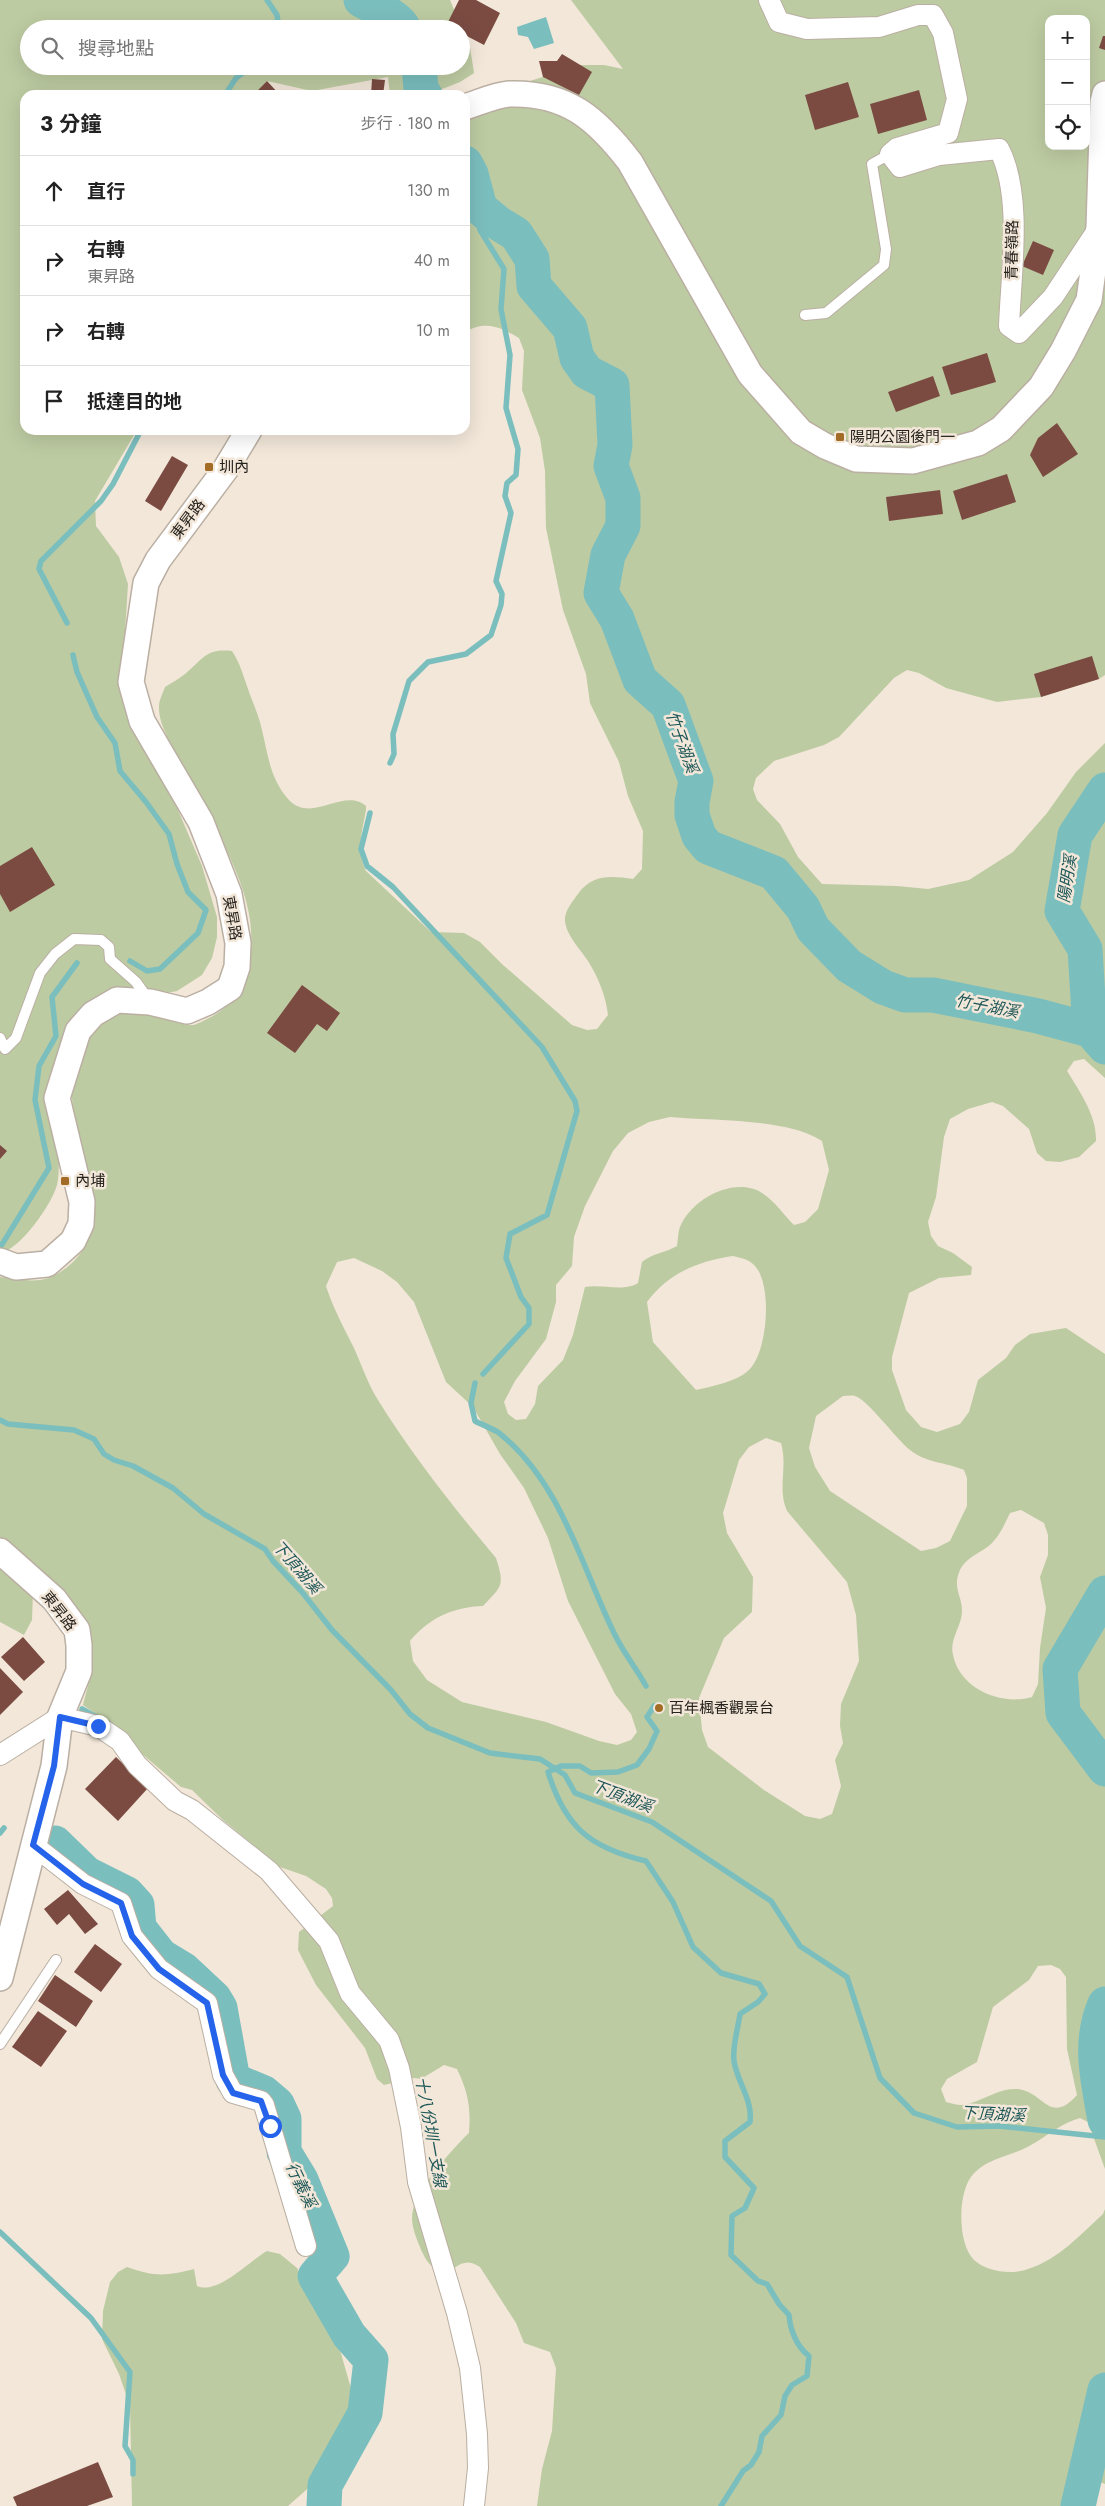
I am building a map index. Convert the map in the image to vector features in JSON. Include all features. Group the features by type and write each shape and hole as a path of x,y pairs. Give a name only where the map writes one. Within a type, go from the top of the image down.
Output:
{"street":[{"path":"769,0 779,22 807,30 879,27 918,15 933,15 943,33 957,99 948,133 897,148 890,154"},
{"path":"471,105 508,94 553,97 592,119 608,133 630,162 750,374 801,432 825,446 856,459 913,461 978,443 1000,429 1041,387 1064,351 1089,300 1099,227 1102,102 1105,94"},
{"name":"青春嶺路","path":"890,154 900,167 938,155 999,149 1008,165 1012,192 1009,326 1019,333 1053,297 1099,227"},
{"name":"東昇路","path":"0,1261 16,1267 47,1264 73,1241 82,1224 82,1202 57,1098 78,1031 93,1014 117,1000 150,1002 187,1011 208,1002 230,988 236,968 238,942 229,894 201,822 142,721 132,682 146,583 158,560 224,470 246,435"},
{"name":"東昇路","path":"0,1552 54,1599 77,1630 79,1670 60,1717 54,1766 0,1978"},
{"path":"0,1755 60,1717 98,1726 120,1741 137,1765 175,1801 192,1810 269,1871 329,1941 350,1993 389,2040 398,2068 411,2127 418,2182 458,2313 470,2368 477,2434 478,2468 474,2506"},
{"path":"33,1845 83,1884 121,1903 132,1936 159,1969 207,2003 223,2075 233,2093 261,2101 264,2105 306,2246"}],"lane":[{"path":"804,316 826,313 884,266 886,249 872,164 890,154"},
{"path":"0,1038 5,1049 16,1038 40,973 55,954 74,939 101,940 109,947 110,959 136,982 150,1002"},
{"path":"0,2044 56,1960"}],"green space":[{"path":"0,0 450,0 459,20 20,20 20,75 470,75 470,47 474,73 460,82 440,90 389,90 388,77 317,90 308,90 267,81 258,90 20,90 20,435 134,435 95,501 96,526 119,557 128,584 122,680 202,866 217,917 217,937 212,958 202,975 177,991 156,995 102,994 91,1000 80,1012 60,1147 57,1185 49,1203 34,1225 17,1244 0,1253"},
{"path":"571,0 1105,0 1105,675 1099,679 1041,697 997,702 946,688 919,673 907,670 894,678 839,737 824,745 774,761 756,778 753,789 757,800 780,824 798,857 822,884 897,886 928,889 969,880 1013,852 1047,813 1076,772 1105,743 1105,1078 1084,1059 1074,1061 1067,1071 1091,1113 1096,1132 1096,1141 1079,1157 1060,1162 1046,1161 1037,1153 1029,1129 1003,1106 992,1102 968,1109 950,1119 944,1137 936,1197 928,1222 931,1236 938,1246 953,1253 972,1267 971,1275 939,1278 909,1293 892,1357 892,1370 906,1410 921,1427 937,1432 960,1424 969,1412 978,1380 1006,1358 1015,1345 1030,1334 1066,1328 1105,1354 1105,2169 1088,2122 1080,2118 1073,2120 1023,2149 981,2167 969,2180 965,2188 961,2221 965,2243 974,2260 993,2270 1015,2272 1039,2265 1059,2253 1103,2214 1105,2209 1105,2484 1095,2480 1086,2506 537,2506 542,2469 552,2431 556,2368 550,2352 524,2343 516,2323 480,2267 473,2263 467,2263 449,2271 444,2271 432,2266 423,2254 416,2238 413,2224 413,2210 421,2191 445,2158 469,2133 470,2115 468,2100 457,2069 444,2065 421,2079 414,2078 384,2085 377,2079 365,2048 316,1985 298,1950 299,1932 333,1906 332,1898 326,1889 306,1876 280,1867 223,1820 192,1790 181,1787 128,1742 116,1728 83,1705 91,1671 91,1658 87,1633 78,1610 74,1603 0,1538 0,1277 30,1280 46,1279 72,1263 85,1246 91,1227 93,1206 91,1184 72,1099 76,1061 81,1047 97,1027 111,1018 126,1013 150,1015 190,1025 209,1018 222,1010 240,989 249,963 251,935 246,900 220,836 186,775 162,725 159,706 165,687 183,676 210,653 232,651 241,669 258,716 273,774 282,792 289,800 298,806 308,808 348,800 357,801 366,806 361,856 366,871 431,932 464,933 480,942 503,965 572,1025 587,1030 597,1029 608,1015 598,980 588,961 568,932 565,917 571,903 583,887 589,883 610,877 633,879 642,869 643,831 628,796 619,762 590,703 586,674 563,610 546,528 545,471 540,438 522,390 524,351 519,338 499,328 480,326 470,330 470,113 503,99 530,81 581,65 604,65 623,69","holes":["670,1117 769,1124 789,1128 822,1141 829,1170 818,1209 805,1222 794,1225 766,1195 754,1189 732,1188 710,1195 692,1209 685,1218 680,1227 677,1246 642,1262 638,1283 626,1287 585,1287 573,1335 563,1360 538,1386 535,1404 526,1419 516,1420 508,1414 504,1402 515,1381 546,1339 556,1302 556,1285 572,1266 574,1237 585,1206 613,1151 628,1133 649,1122","733,1256 747,1260 754,1265 760,1274 764,1286 766,1318 760,1349 749,1370 738,1378 696,1390 653,1342 647,1302 665,1283 685,1270 708,1261","354,1258 382,1271 397,1282 414,1302 446,1382 473,1407 500,1454 524,1488 548,1538 568,1601 615,1694 631,1714 637,1732 631,1740 617,1745 599,1741 546,1722 462,1702 427,1680 413,1661 410,1641 417,1633 442,1615 452,1611 483,1606 498,1589 501,1580 496,1558 434,1481 378,1400 335,1310 326,1286 337,1262","843,1396 854,1396 867,1404 904,1445 916,1454 929,1460 964,1470 967,1478 967,1506 950,1541 936,1548 921,1551 830,1491 815,1467 809,1448 816,1416","766,1438 781,1443 783,1452 783,1494 787,1511 847,1582 856,1615 859,1661 841,1704 840,1726 843,1743 835,1760 841,1786 832,1814 820,1819 805,1816 764,1790 708,1747 702,1730 699,1698 724,1638 752,1612 753,1577 727,1533 723,1513 739,1460 749,1447","1021,1510 1044,1523 1048,1535 1048,1555 1040,1577 1046,1608 1040,1648 1038,1684 1032,1697 1008,1699 995,1697 973,1686 957,1667 952,1649 962,1611 957,1587 960,1570 970,1558 992,1543 1000,1533 1010,1513","1051,1965 1060,1969 1066,1977 1067,2049 1077,2095 1067,2104 1060,2107 1053,2107 1034,2095 1017,2089 1003,2091 968,2104 959,2105 946,2102 941,2089 947,2079 977,2062 993,2007 1029,1980 1038,1966"]},
{"path":"0,1563 33,1592 32,1620 24,1635 0,1622"},
{"path":"267,2251 280,2254 297,2268 319,2310 336,2336 354,2399 349,2427 314,2483 288,2506 132,2506 130,2406 119,2374 102,2339 103,2311 110,2282 118,2272 127,2267 153,2274 176,2273 194,2269 197,2286 205,2288 223,2282"}],"water":[{"path":"546,17 554,43 534,49 528,37 518,35 517,27"}],"building":[{"path":"459,0 476,0 500,13 484,45 470,38 470,20 449,20"},
{"path":"1103,36 1105,36 1105,50 1099,48"},
{"path":"562,54 592,72 579,95 543,77 539,61 557,61"},
{"path":"372,79 385,80 384,90 371,90"},
{"path":"267,81 275,90 258,90"},
{"path":"848,82 859,117 815,130 805,95"},
{"path":"919,90 927,120 878,134 870,104"},
{"path":"1033,241 1054,250 1043,275 1022,266"},
{"path":"987,353 996,382 951,395 942,367"},
{"path":"933,376 940,396 896,412 888,392"},
{"path":"1057,423 1078,454 1043,477 1030,455 1038,438"},
{"path":"172,456 188,465 161,511 145,501"},
{"path":"1007,474 1016,502 962,520 953,491"},
{"path":"940,490 943,514 889,521 886,497"},
{"path":"1092,656 1099,679 1041,697 1034,674"},
{"path":"32,847 55,885 10,912 0,894 0,866"},
{"path":"302,985 340,1013 327,1031 317,1024 295,1053 267,1033"},
{"path":"0,1145 7,1151 0,1159"},
{"path":"23,1637 45,1662 24,1681 1,1657"},
{"path":"0,1668 23,1692 0,1715"},
{"path":"116,1757 148,1788 118,1821 85,1789"},
{"path":"68,1890 98,1924 85,1934 69,1914 57,1925 44,1909"},
{"path":"95,1944 122,1964 101,1992 74,1972"},
{"path":"55,1975 93,2001 76,2027 38,2001"},
{"path":"38,2011 67,2031 41,2067 12,2047"},
{"path":"98,2462 113,2497 87,2506 17,2506 13,2497"}],"waterway":[{"path":"267,0 277,15 278,20"},
{"name":"竹子湖溪","path":"361,0 396,20"},
{"path":"228,90 240,75"},
{"name":"竹子湖溪","path":"420,75 422,90"},
{"name":"竹子湖溪","path":"470,172 480,208 498,223 516,234 532,259 534,286 570,328 577,358 587,372 612,385 615,445 611,466 623,498 623,526 608,555 601,593 617,619 640,680 668,705 696,781 692,802 692,815 699,836 708,847 774,873 803,908 813,929 849,966 883,987 905,995 933,995 1038,1016 1090,1030 1105,1047"},
{"path":"390,763 394,754 393,734 409,681 428,662 466,654 491,635 501,605 502,594 496,581 511,513 505,496 507,483 516,475 518,449 506,408 510,355 501,309 504,269 480,230 478,218 480,208"},
{"path":"67,623 39,569 41,561 101,501 113,484 138,435"},
{"path":"73,655 77,672 97,717 115,743 120,771 169,834 177,864 188,892 206,910 198,933 160,969 147,971 130,961"},
{"name":"陽明溪","path":"1090,1030 1085,949 1062,911 1075,835 1105,790"},
{"path":"370,813 361,849 367,866 393,887 542,1047 575,1101 577,1111 547,1215 510,1234 506,1258 521,1297 529,1308 529,1324 483,1374"},
{"path":"1,1246 49,1168 35,1100 39,1066 56,1036 52,997 77,963"},
{"path":"475,1383 471,1403 475,1421 499,1433 520,1453 538,1475 554,1500 567,1526 618,1640 646,1686"},
{"name":"下頂湖溪","path":"0,1420 8,1424 74,1430 94,1439 104,1454 114,1460 133,1466 173,1488 204,1514 265,1549 332,1630 391,1690 410,1714 428,1728 490,1753 540,1759 565,1775 575,1793 652,1822 771,1901 800,1946 847,1977 880,2078 914,2113 957,2127 999,2126 1105,2137"},
{"name":"竹子湖溪","path":"1105,1593 1060,1669 1063,1713 1105,1769"},
{"path":"654,1706 647,1717 657,1731 649,1749 637,1765 618,1772 591,1773 580,1766 561,1766 548,1772 563,1807 582,1832 595,1842 609,1849 646,1861 673,1902 693,1947 721,1973 759,1984 765,1994 758,2002 740,2014 734,2044 734,2061 749,2106 750,2122 725,2141 725,2157 754,2188 745,2208 732,2216 731,2255 758,2281 767,2284 779,2304 789,2315 795,2338 809,2356 807,2376 792,2385 785,2396 781,2415 762,2436 759,2452 751,2465 743,2471 721,2506"},
{"name":"十八份圳一支線","path":"82,1709 98,1718"},
{"path":"0,1833 4,1828"},
{"name":"行義溪","path":"55,1843 87,1874 127,1894 137,1905 139,1928 161,1956 184,1970 214,1998 220,2008 233,2080 264,2093 277,2104 284,2119 284,2152 301,2180 332,2256 315,2276 349,2335 371,2360 365,2413 325,2485 324,2506"},
{"name":"竹子湖溪","path":"1105,2004 1097,2033 1096,2047 1097,2076 1105,2120"},
{"path":"0,2232 91,2318 130,2372 125,2446 133,2460 133,2474"},
{"name":"竹子湖溪","path":"1078,2506 1105,2390"}],"place":[{"name":"陽明公園後門一","path":"840,437"},
{"name":"圳內","path":"209,467"},
{"name":"內埔","path":"65,1181"},
{"name":"百年楓香觀景台","path":"659,1708"}],"route":[{"path":"98,1726 60,1717 54,1766 33,1845 83,1884 121,1903 132,1936 159,1969 207,2003 223,2075 233,2093 261,2101 270,2126"}]}
